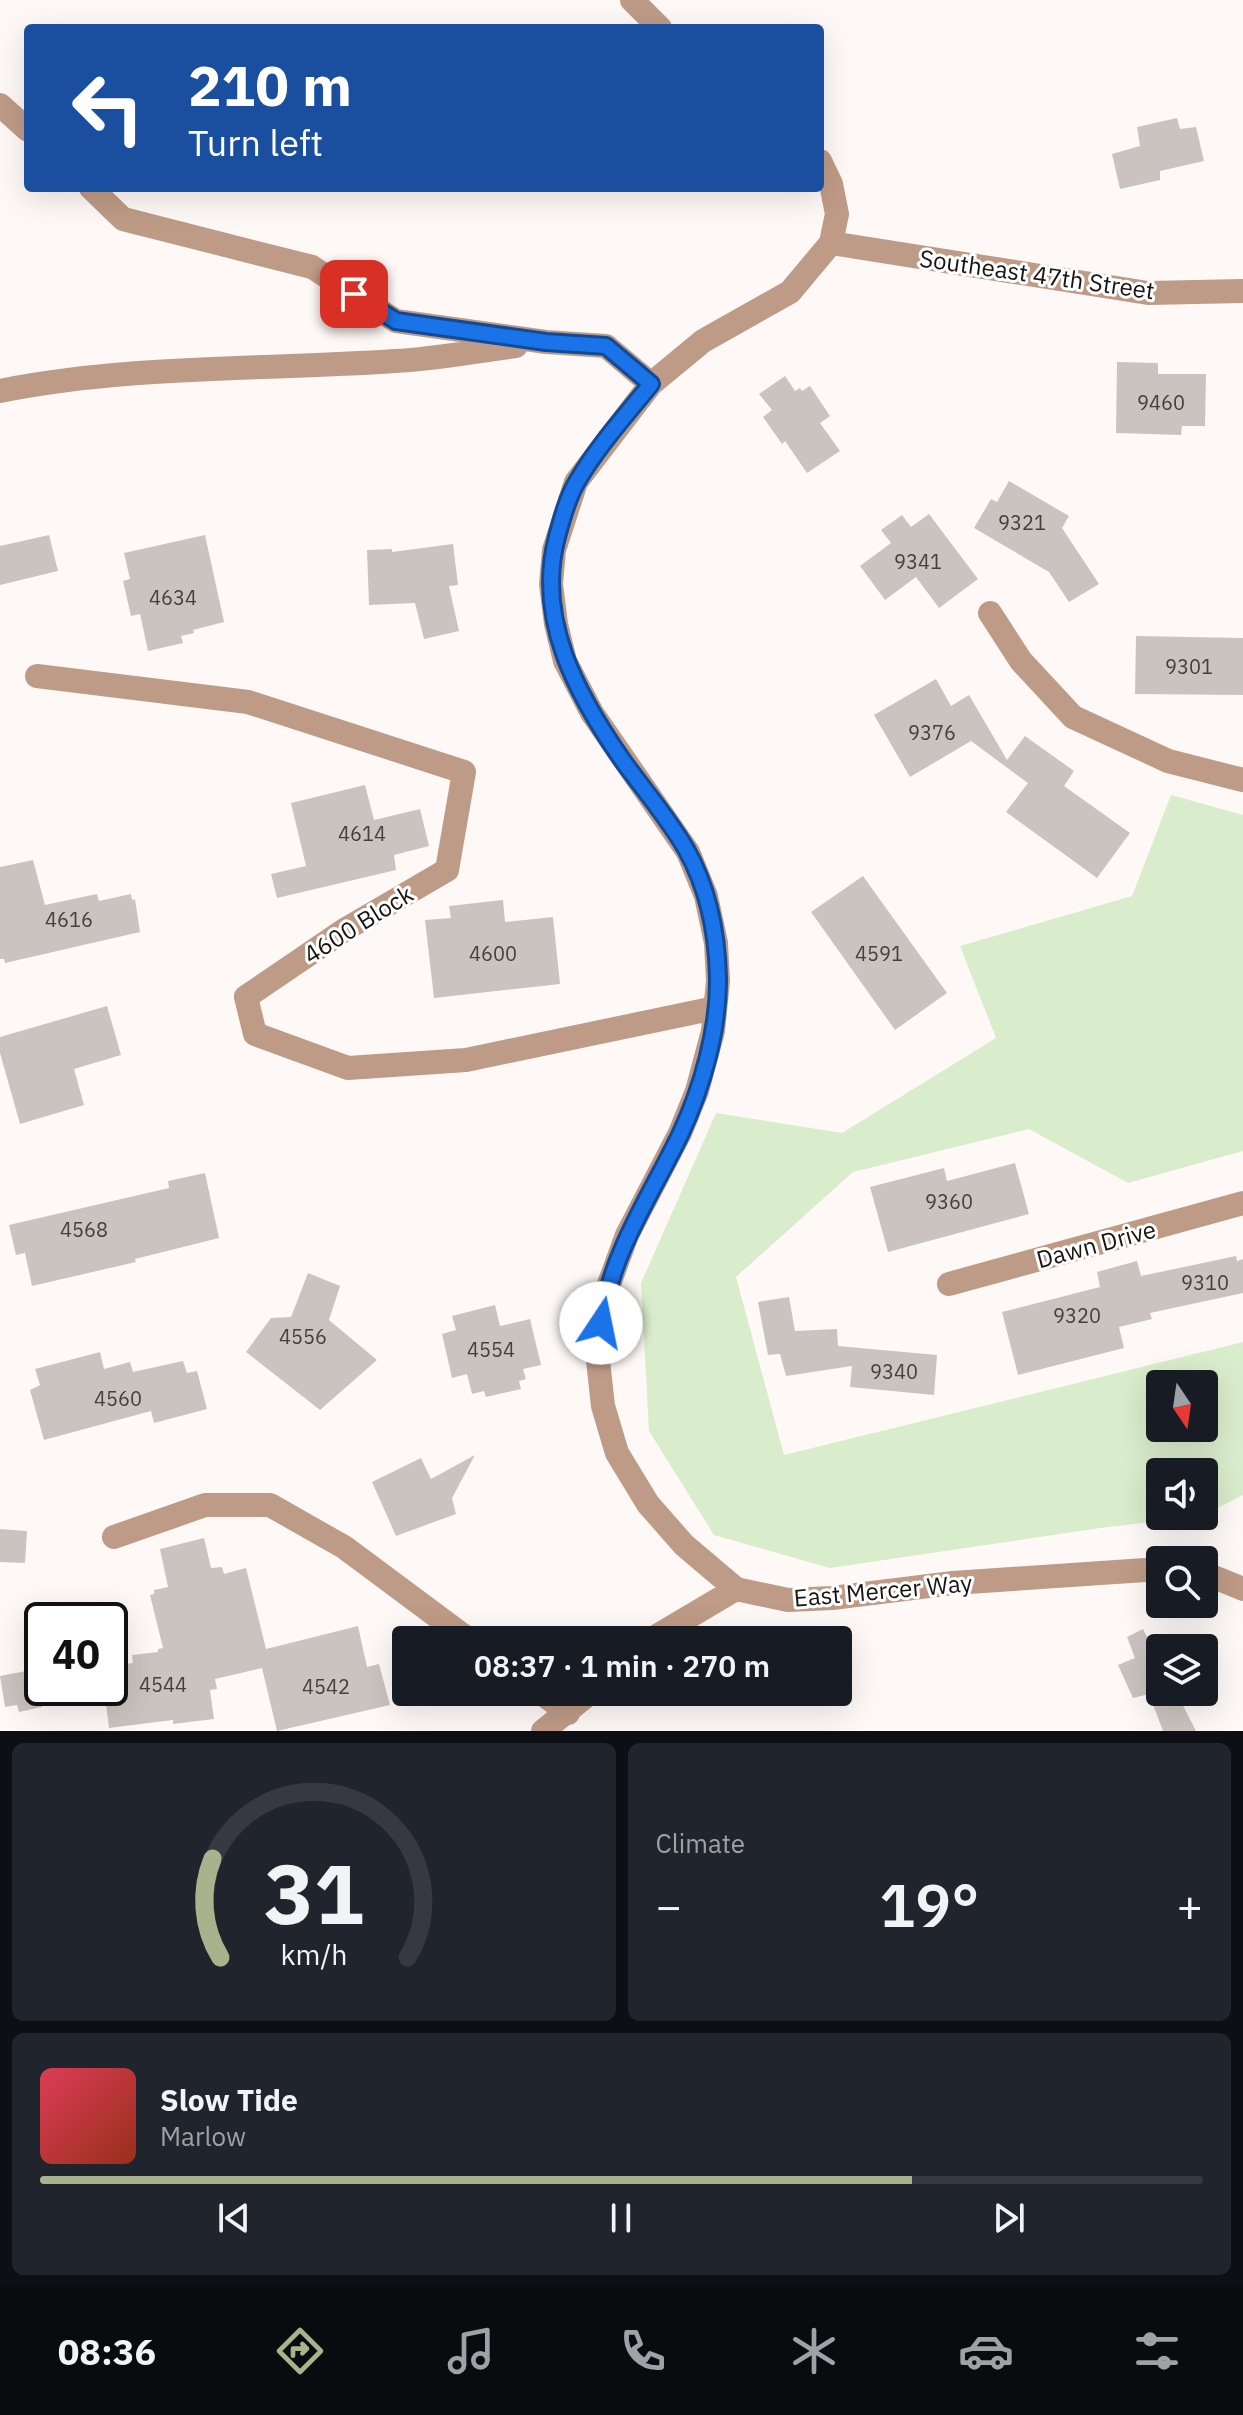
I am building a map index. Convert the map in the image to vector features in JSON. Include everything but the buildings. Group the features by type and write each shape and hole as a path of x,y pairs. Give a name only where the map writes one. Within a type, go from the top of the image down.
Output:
{"street":[{"path":"632,0 656,24"},
{"path":"0,105 24,126"},
{"path":"824,169 831,184 837,214 831,243"},
{"path":"95,192 123,219 312,267 396,321 546,342 606,346 651,384"},
{"name":"Southeast 47th Street","path":"831,243 1148,293 1243,291"},
{"name":"East Mercer Way","path":"831,243 790,292 703,341 651,384 576,482 554,550 551,584 565,661 592,713 688,852 706,896 716,943 718,981 713,1031 697,1091 680,1133 627,1235 605,1295 597,1351 603,1406 617,1453 648,1504 684,1545 736,1589 788,1600 832,1598 953,1583 1146,1570"},
{"path":"0,391 99,377 397,361 546,342"},
{"path":"990,613 1021,661 1073,717 1168,761 1243,780"},
{"name":"4600 Block","path":"37,676 248,702 464,772 447,870 346,929 246,997 255,1034 348,1068 466,1060 715,1008"},
{"name":"Dawn Drive","path":"949,1284 1243,1203"},
{"path":"114,1537 205,1505 270,1505 344,1547 450,1626"},
{"path":"1218,1579 1243,1589"},
{"path":"674,1626 736,1589"},
{"path":"559,1706 568,1713"},
{"path":"543,1731 576,1706"}],"green space":[{"path":"1171,795 1243,815 1243,1151 1128,1183 1029,1129 853,1172 736,1277 784,1455 1243,1342 1243,1495 1218,1508 1218,1458 1146,1458 1146,1523 830,1568 714,1535 649,1431 641,1283 716,1113 842,1133 996,1038 960,946 1132,896"}],"route":[{"path":"354,294 396,321 546,342 606,346 651,384 576,482 554,550 551,584 565,661 592,713 688,852 706,896 716,943 718,981 713,1031 697,1091 680,1133 627,1235 605,1295 601,1323"}]}
